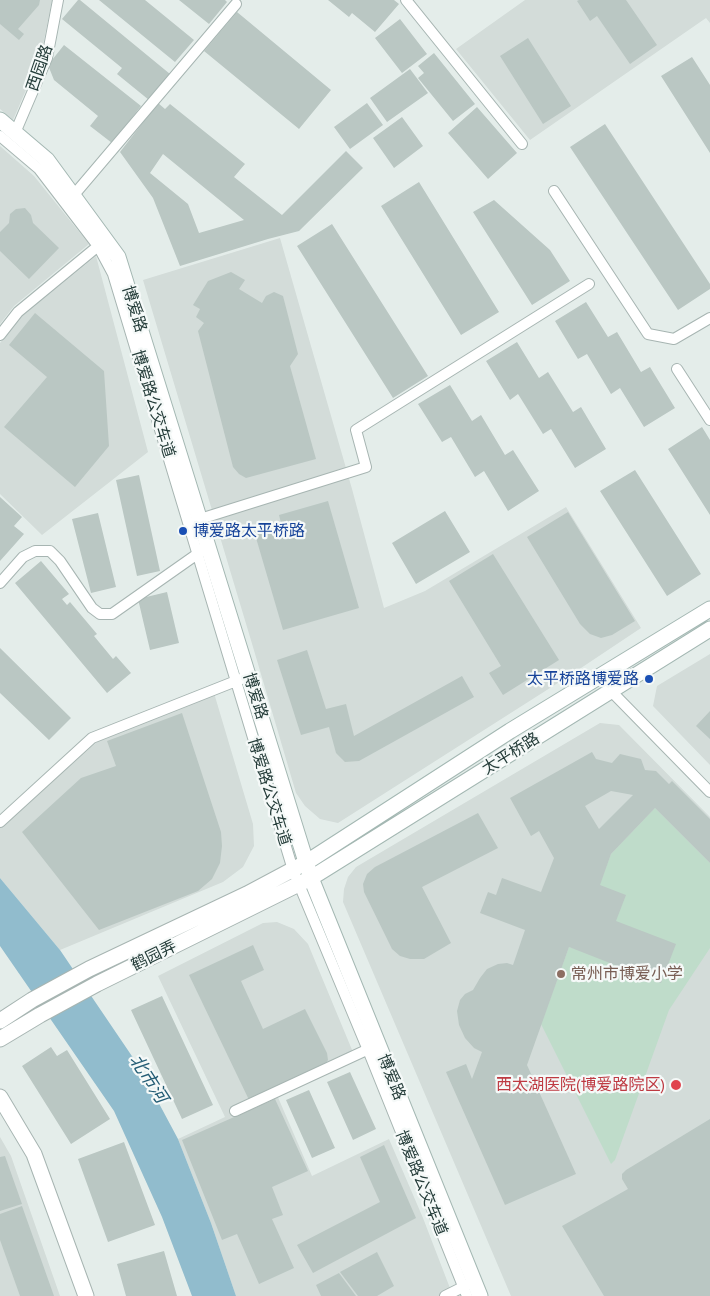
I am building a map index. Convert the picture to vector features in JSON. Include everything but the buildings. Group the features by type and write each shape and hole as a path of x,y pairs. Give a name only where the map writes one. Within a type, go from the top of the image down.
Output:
{"main road":[{"name":"博爱路","path":"0,120 7,134 47,160 73,196 102,243 118,257 200,519 203,550 242,679 307,862 305,881 468,1288 480,1296"},
{"name":"鹤园弄","path":"0,1021 32,1000 90,968 247,894 307,862 510,731 710,609"},
{"name":"太平桥路","path":"305,881 710,629"},
{"name":"鹤园弄","path":"0,1040 40,1015 97,984 305,881"},
{"path":"0,1097 34,1154 86,1296"}],"lane":[{"name":"西园路","path":"7,134 47,58 58,0"},
{"path":"406,0 522,144"},
{"path":"73,196 236,4"},
{"name":"博爱路公交车道","path":"7,134 102,243 114,274 203,550"},
{"path":"554,192 648,334 674,339 710,318"},
{"path":"0,335 18,312 102,243"},
{"path":"200,519 366,467 356,430 589,284"},
{"path":"677,369 710,420"},
{"path":"0,583 23,557 35,551 50,552 60,560 92,608 100,614 112,614 203,550"},
{"name":"博爱路公交车道","path":"242,679 293,870 305,881"},
{"path":"0,822 92,738 242,679"},
{"path":"612,691 710,792"},
{"path":"235,1111 373,1047"},
{"path":"445,1296 468,1288"}],"shaded area":[{"path":"0,0 52,0 41,55 13,120 0,109"},
{"path":"525,0 710,0 710,23 706,18 530,140 456,49"},
{"path":"0,146 34,176 89,244 14,306 0,324"},
{"path":"280,238 384,608 425,591 566,507 641,628 338,823 320,819 305,806 296,793 143,280"},
{"path":"96,256 148,452 42,535 0,494 0,343 20,318"},
{"path":"710,654 710,765 653,706 657,686"},
{"path":"214,693 253,824 254,846 243,867 223,882 60,950 0,878 0,828 97,742"},
{"name":"常州市博爱小学","path":"600,723 619,725 710,817 710,1296 511,1296 343,902 344,889 348,877 356,867"},
{"path":"277,922 294,929 308,944 355,1057 277,1095 312,1176 389,1139 423,1218 453,1296 236,1296 211,1223 178,1139 225,1117 158,976 263,923"},
{"path":"0,1137 11,1156 60,1296 0,1296"}],"green space":[{"path":"655,808 710,863 710,948 669,1010 615,1160 611,1164 541,1024 569,947 575,949 611,854"}],"water":[{"path":"0,878 60,950 140,1068 178,1139 211,1223 236,1296 192,1296 162,1217 114,1111 0,946"}],"place":[{"name":"博爱路太平桥路","path":"183,531"},
{"name":"太平桥路博爱路","path":"649,679"},
{"name":"常州市博爱小学","path":"561,974"},
{"name":"西太湖医院(博爱路院区)","path":"676,1085"}],"water label":[{"name":"北市河","path":"148,1079"}]}
